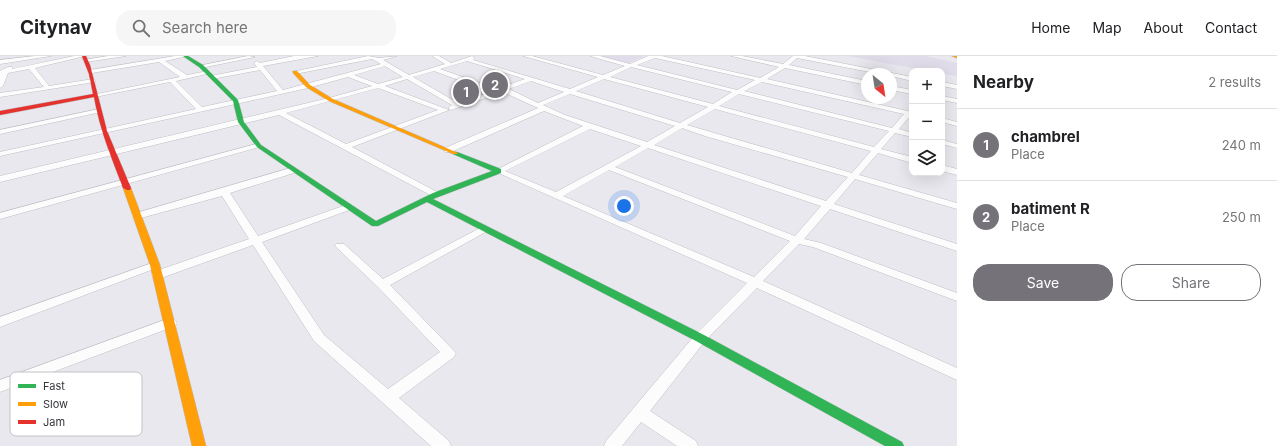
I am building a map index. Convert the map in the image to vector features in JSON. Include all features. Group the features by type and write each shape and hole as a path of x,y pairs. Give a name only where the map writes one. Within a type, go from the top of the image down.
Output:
{"street":[{"path":"0,62 48,56"},
{"path":"3,72 84,57 123,56"},
{"path":"92,72 185,56 207,72 236,101 241,122 259,146 375,224 436,195 498,171 590,126"},
{"path":"207,72 253,56 281,92"},
{"path":"0,113 207,72 260,66 297,57 315,56"},
{"path":"295,72 374,57 394,56"},
{"path":"435,56 449,64"},
{"path":"0,179 331,100 478,56"},
{"path":"526,56 909,159"},
{"path":"593,56 909,133"},
{"path":"448,150 569,92 654,56 909,113"},
{"path":"734,56 861,82"},
{"path":"556,196 649,145 786,66 796,56 861,68"},
{"path":"84,57 92,72 95,95 104,131 125,182 156,270 199,446"},
{"path":"116,57 123,66"},
{"path":"374,57 457,105"},
{"path":"465,59 681,126 957,206"},
{"path":"0,86 3,72 14,60"},
{"path":"160,60 185,77"},
{"path":"0,154 308,86 387,64"},
{"path":"31,67 48,88"},
{"path":"433,69 499,90 590,126 957,248"},
{"path":"295,72 308,86 331,100 755,282 957,374"},
{"path":"348,75 445,110"},
{"path":"897,75 909,77"},
{"path":"171,80 200,109"},
{"path":"345,147 529,80"},
{"path":"0,95 93,81"},
{"path":"945,85 957,87"},
{"path":"897,89 909,91"},
{"path":"945,99 957,101"},
{"path":"0,132 100,111"},
{"path":"279,112 436,195"},
{"path":"612,446 700,338 797,240 829,205 875,150 909,114"},
{"path":"945,121 957,124"},
{"path":"945,143 957,146"},
{"path":"0,216 259,146"},
{"path":"608,167 797,240 817,245 957,297"},
{"path":"945,169 957,172"},
{"path":"137,216 224,192 294,170"},
{"path":"224,192 319,338 443,446"},
{"path":"427,199 700,338 897,446"},
{"path":"0,322 156,270 255,240 349,207"},
{"path":"382,284 486,229"},
{"path":"340,246 382,284 449,353 388,398"},
{"path":"38,372 170,323"},
{"path":"0,386 10,382"},
{"path":"640,413 690,446"}],"shaded area":[{"path":"598,56 644,56 627,64"},
{"path":"848,56 926,56 957,63 957,76 945,74 945,68 912,68"}],"building":[{"path":"469,86 482,93 463,97 450,90"}],"traffic: fast":[{"path":"185,56 201,66 236,101 241,122 259,146 375,224 436,195 498,171 455,153"},
{"path":"427,199 700,338 897,446"}],"traffic: slow":[{"path":"295,72 308,86 331,100 455,153"},
{"path":"127,188 155,265 199,446"}],"traffic: jam":[{"path":"84,56 91,74 101,122 127,188"},
{"path":"0,113 95,95"}],"place":[{"name":"batiment R","path":"495,85"},
{"name":"chambrel","path":"466,92"}]}
